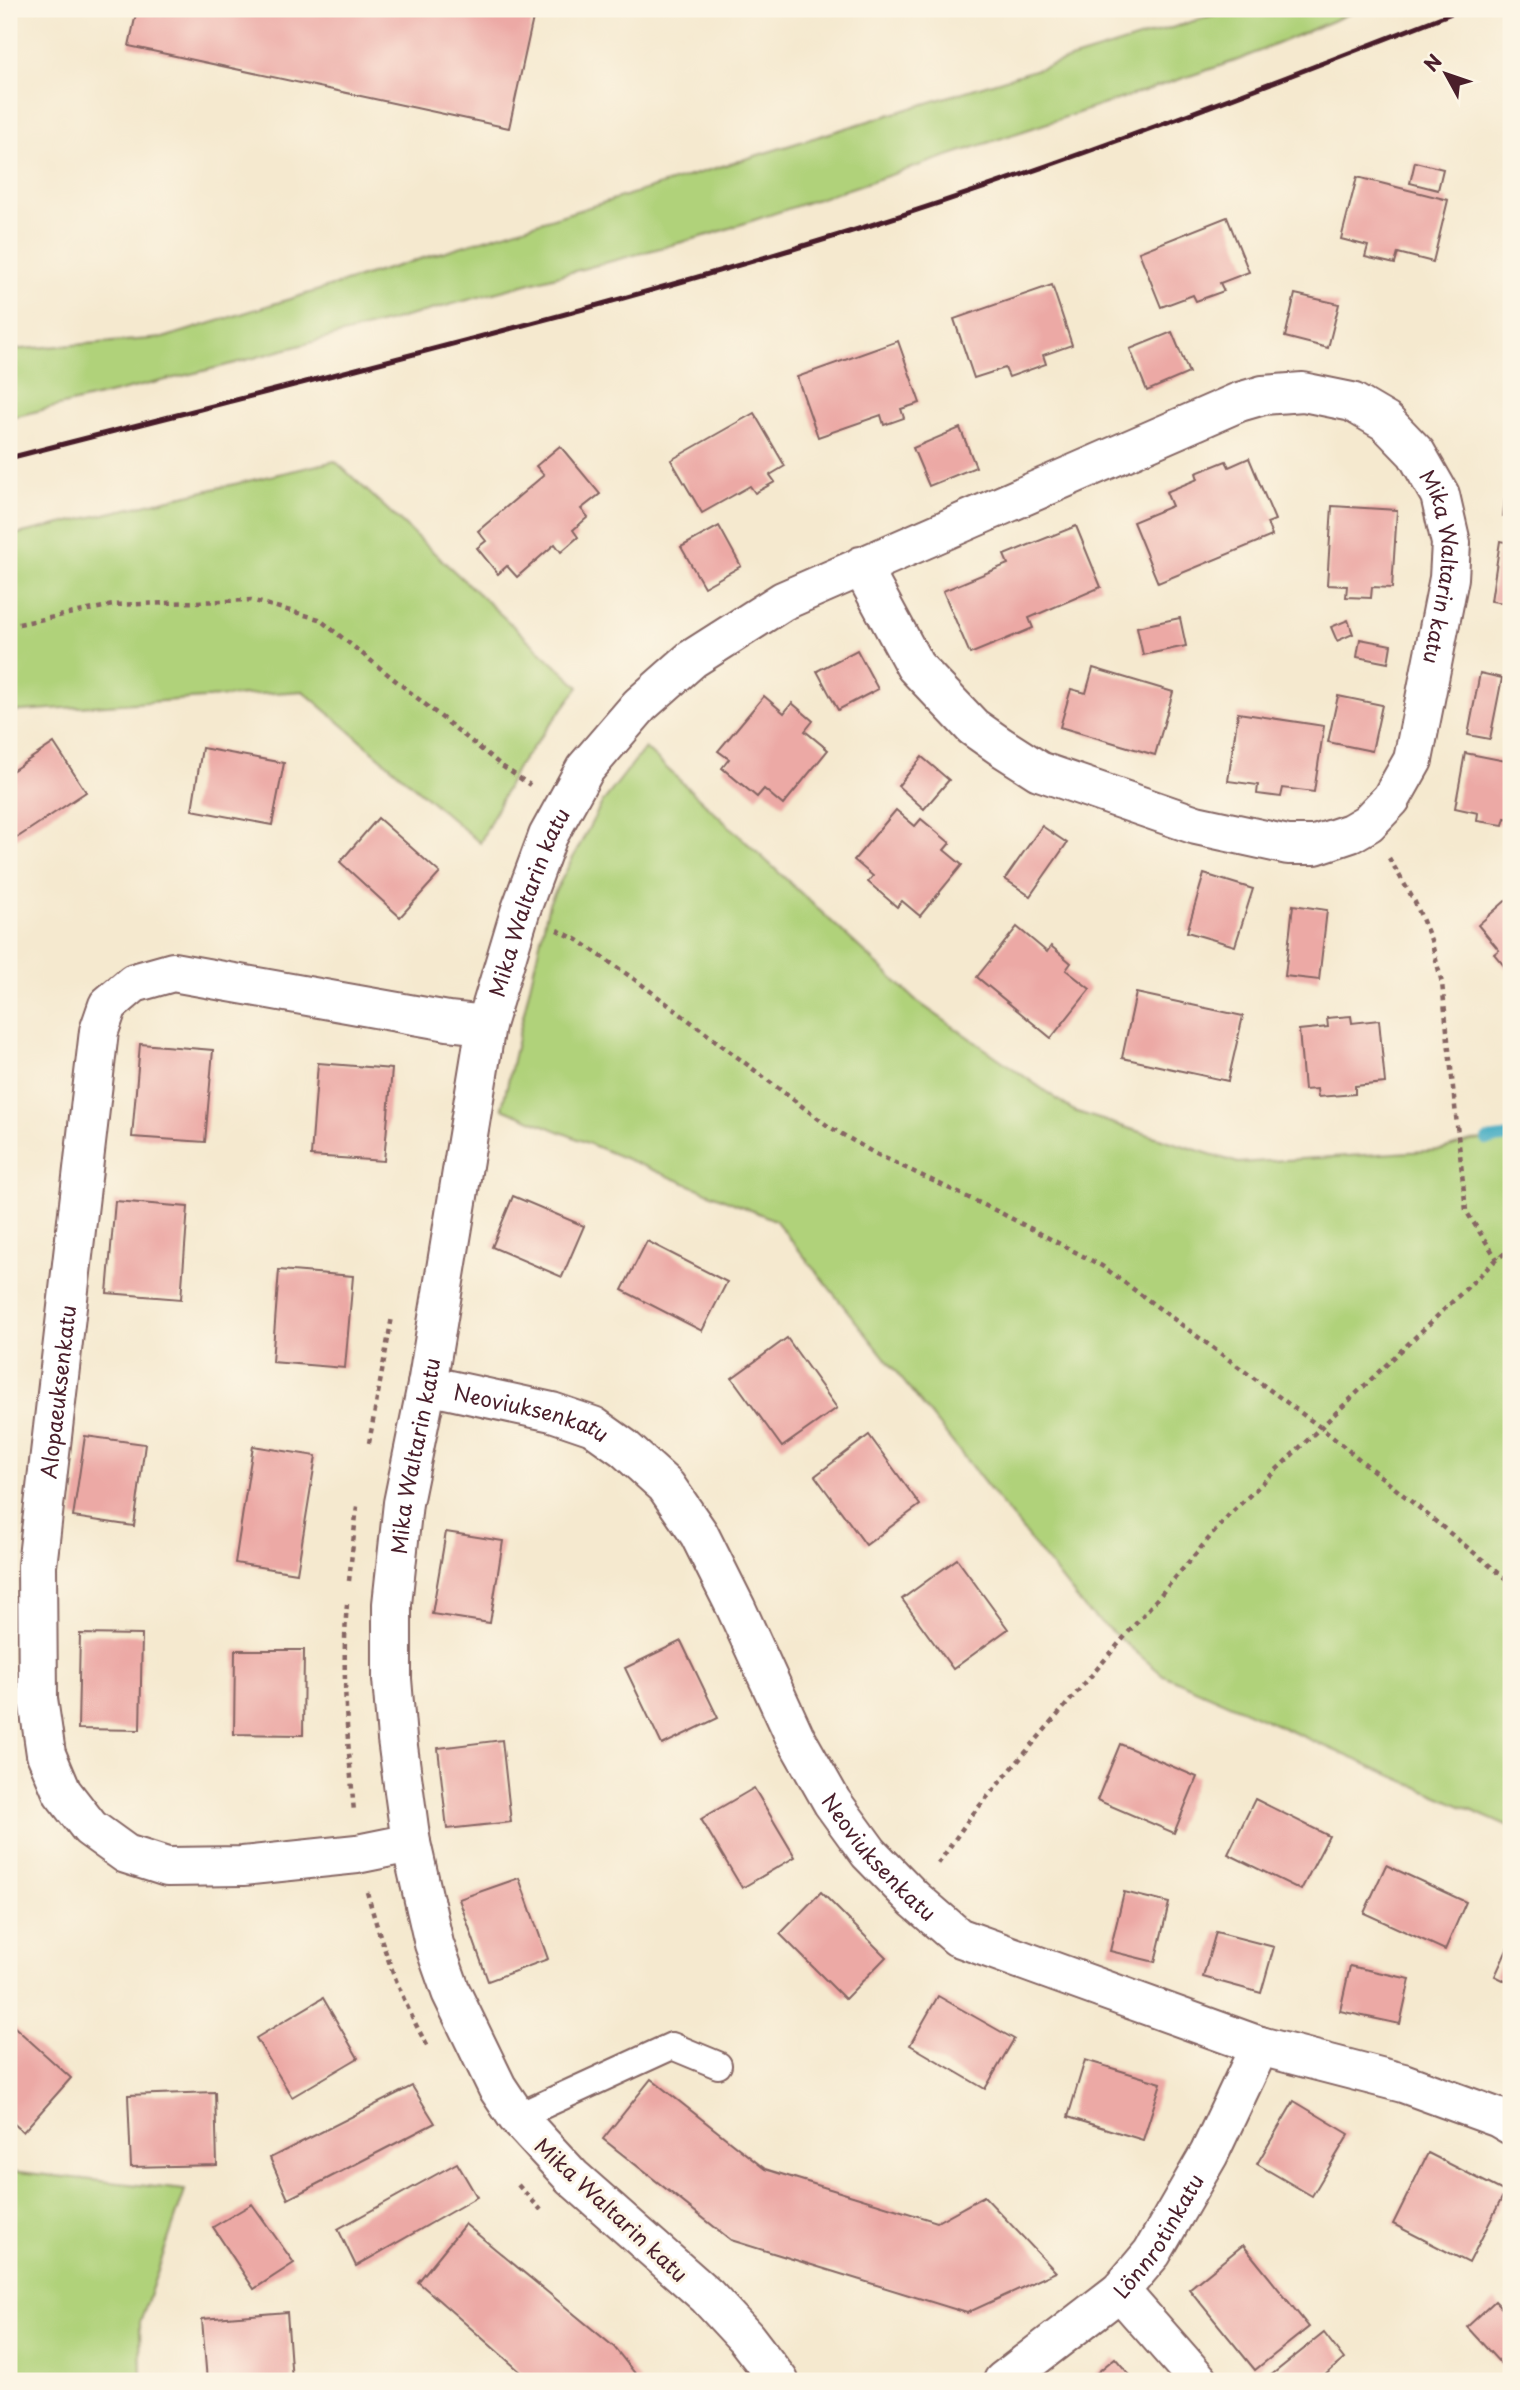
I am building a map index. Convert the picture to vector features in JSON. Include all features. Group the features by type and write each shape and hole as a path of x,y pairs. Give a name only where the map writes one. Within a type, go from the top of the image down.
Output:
{"street":[{"name":"Mika Waltarin katu","path":"779,2381 707,2296 572,2177 517,2117 497,2087 451,1992 434,1944 411,1843 392,1679 392,1604 404,1503 427,1385 486,1025 520,912 548,836 585,769 640,705 692,659 783,601 861,566 1239,401 1263,395 1303,392 1352,402 1386,422 1416,453 1440,495 1451,543 1449,578 1440,631 1413,760 1391,799 1368,823 1351,833 1315,845 1288,845 1196,825 1039,771 973,727 915,666 861,566"},
{"name":"Alopaeuksenkatu","path":"411,1843 357,1854 243,1866 167,1867 127,1854 90,1828 62,1792 46,1754 38,1699 37,1566 99,1031 108,1005 134,984 173,972 448,1021 486,1025"},
{"name":"Neoviuksenkatu","path":"427,1385 552,1412 593,1426 625,1448 666,1486 699,1534 794,1735 832,1802 869,1853 914,1899 958,1937 1260,2046 1404,2083 1511,2124"},
{"name":"Lönnrotinkatu","path":"1003,2381 1120,2291 1152,2253 1203,2165 1260,2046"},
{"path":"1120,2291 1199,2381"}],"lane":[{"path":"517,2117 672,2046 719,2065"}],"path":[{"path":"9,626 113,605 251,600 319,619 502,766 535,789"},
{"path":"1368,823 1415,902 1431,940 1442,983 1465,1211 1497,1259"},
{"path":"520,912 578,940 641,984 828,1126 874,1153 1001,1213 1101,1266 1320,1427 1511,1583"},
{"path":"914,1899 988,1795 1228,1516 1497,1259 1511,1249"},
{"path":"368,1448 393,1315"},
{"path":"358,1501 353,1528 344,1643 347,1734 357,1854 380,1938 412,2019 432,2054"},
{"path":"517,2183 531,2201 551,2218"}],"green space":[{"path":"1233,9 1361,9 1238,60 712,234 224,366 9,418 9,350 163,338"},
{"path":"335,461 579,687 516,769 480,843 303,691 9,712 9,536"},
{"path":"645,748 918,1002 1074,1111 1238,1163 1442,1150 1471,1141 1511,1138 1511,1828 1163,1675 1086,1610 775,1220 502,1108 549,903 602,803"},
{"path":"9,2171 185,2190 140,2323 141,2381 9,2381"}],"building":[{"path":"137,9 535,9 509,128 129,46"},
{"path":"1415,162 1443,169 1438,190 1410,183"},
{"path":"1357,177 1448,200 1433,262 1398,253 1395,264 1365,257 1368,246 1341,239"},
{"path":"1227,217 1249,272 1220,283 1224,291 1196,301 1193,295 1161,307 1139,252"},
{"path":"1052,285 1072,345 1043,355 1046,364 1009,377 1005,368 974,378 954,319"},
{"path":"1295,294 1339,304 1328,348 1285,337"},
{"path":"1172,332 1189,373 1147,391 1130,349"},
{"path":"898,341 920,403 901,409 904,418 884,425 881,415 818,437 797,377"},
{"path":"754,413 785,466 770,475 775,482 755,493 750,486 702,513 671,460"},
{"path":"960,428 976,467 929,486 913,448"},
{"path":"560,446 600,494 581,509 588,517 573,530 578,537 561,552 555,544 517,577 507,566 498,574 477,548 486,541 478,531 544,475 536,466"},
{"path":"1249,458 1275,520 1267,523 1272,536 1158,583 1133,522 1172,506 1166,492 1198,479 1196,473 1226,461 1229,467"},
{"path":"1511,462 1511,517 1503,516"},
{"path":"1332,506 1397,510 1392,588 1372,587 1371,598 1346,597 1347,586 1327,585"},
{"path":"719,526 741,566 704,587 681,547"},
{"path":"1076,526 1101,587 1029,618 1033,628 970,654 943,591 1008,564 1004,555"},
{"path":"1500,541 1511,543 1511,604 1491,601"},
{"path":"1180,618 1186,646 1143,655 1137,627"},
{"path":"1348,620 1353,634 1337,641 1331,627"},
{"path":"1360,639 1391,645 1388,663 1357,657"},
{"path":"857,650 878,689 838,710 817,671"},
{"path":"1093,668 1173,692 1155,755 1060,727 1071,689 1086,693"},
{"path":"1480,673 1502,678 1490,739 1468,735"},
{"path":"764,696 784,713 792,703 813,721 805,731 828,750 783,805 764,789 757,797 722,768 729,759 718,751"},
{"path":"1338,696 1382,705 1372,751 1328,742"},
{"path":"1238,713 1324,726 1314,792 1283,788 1281,797 1257,794 1258,785 1228,781"},
{"path":"54,743 86,792 9,843 9,773"},
{"path":"202,748 284,763 272,825 192,810"},
{"path":"1465,753 1511,762 1511,819 1505,818 1503,825 1477,821 1478,813 1455,808"},
{"path":"922,757 949,780 924,809 898,786"},
{"path":"896,810 915,826 921,819 950,843 944,850 962,865 920,916 902,901 897,907 868,882 873,876 854,860"},
{"path":"378,818 440,873 400,917 340,862"},
{"path":"1042,826 1067,843 1030,896 1005,879"},
{"path":"1204,874 1253,889 1235,946 1187,932"},
{"path":"1511,896 1510,973 1494,954 1499,950 1478,925"},
{"path":"1293,905 1327,910 1319,980 1285,976"},
{"path":"1017,927 1047,952 1051,946 1071,963 1066,970 1090,989 1051,1038 977,977"},
{"path":"1136,993 1243,1016 1228,1081 1122,1058"},
{"path":"1351,1016 1352,1023 1379,1020 1385,1083 1355,1086 1355,1094 1318,1097 1317,1089 1304,1090 1299,1030 1328,1027 1327,1018"},
{"path":"140,1044 213,1050 205,1142 132,1137"},
{"path":"318,1063 392,1069 384,1161 311,1156"},
{"path":"513,1196 584,1226 562,1277 492,1247"},
{"path":"115,1201 188,1207 181,1299 107,1293"},
{"path":"647,1241 727,1282 702,1331 622,1290"},
{"path":"279,1270 353,1276 345,1368 272,1362"},
{"path":"787,1338 837,1408 782,1447 732,1378"},
{"path":"869,1435 920,1505 866,1545 815,1476"},
{"path":"85,1436 145,1444 134,1526 73,1517"},
{"path":"253,1446 316,1456 297,1573 235,1563"},
{"path":"446,1532 503,1541 490,1623 432,1614"},
{"path":"957,1559 1008,1629 953,1669 902,1599"},
{"path":"80,1634 142,1635 140,1730 78,1729"},
{"path":"681,1641 718,1718 662,1745 625,1668"},
{"path":"235,1650 304,1650 303,1735 234,1734"},
{"path":"502,1740 511,1822 447,1829 438,1748"},
{"path":"1120,1744 1197,1777 1174,1833 1097,1800"},
{"path":"754,1788 795,1857 742,1888 701,1819"},
{"path":"1255,1799 1329,1836 1301,1890 1228,1854"},
{"path":"1386,1865 1466,1902 1445,1950 1364,1913"},
{"path":"519,1878 548,1959 488,1981 459,1899"},
{"path":"821,1892 886,1957 845,1999 780,1934"},
{"path":"1124,1892 1169,1903 1155,1962 1110,1951"},
{"path":"1216,1932 1274,1947 1261,1993 1203,1977"},
{"path":"1511,1941 1511,1984 1495,1976"},
{"path":"1350,1966 1410,1979 1400,2024 1340,2011"},
{"path":"938,1996 1014,2039 985,2089 910,2045"},
{"path":"323,1998 358,2058 292,2097 256,2038"},
{"path":"9,2022 71,2078 23,2132 9,2119"},
{"path":"1085,2060 1161,2083 1143,2140 1068,2117"},
{"path":"651,2079 765,2169 937,2222 984,2196 1056,2272 967,2313 731,2240 603,2139"},
{"path":"412,2086 435,2123 288,2199 270,2158"},
{"path":"215,2092 217,2165 131,2167 128,2095"},
{"path":"1294,2101 1349,2134 1312,2196 1257,2164"},
{"path":"1428,2153 1505,2192 1469,2263 1393,2224"},
{"path":"457,2163 477,2197 356,2266 338,2229"},
{"path":"252,2204 294,2263 254,2289 213,2227"},
{"path":"465,2224 614,2347 641,2381 531,2381 418,2282"},
{"path":"1243,2245 1309,2327 1255,2370 1189,2289"},
{"path":"1495,2301 1511,2318 1511,2375 1467,2327"},
{"path":"287,2312 292,2381 207,2381 202,2319"},
{"path":"1324,2333 1344,2359 1318,2381 1272,2381 1269,2377"},
{"path":"1115,2358 1135,2381 1087,2381"}],"waterway":[{"path":"1487,1140 1511,1137"}],"railway":[{"path":"9,458 546,319 865,227 1091,150 1462,9"}]}
